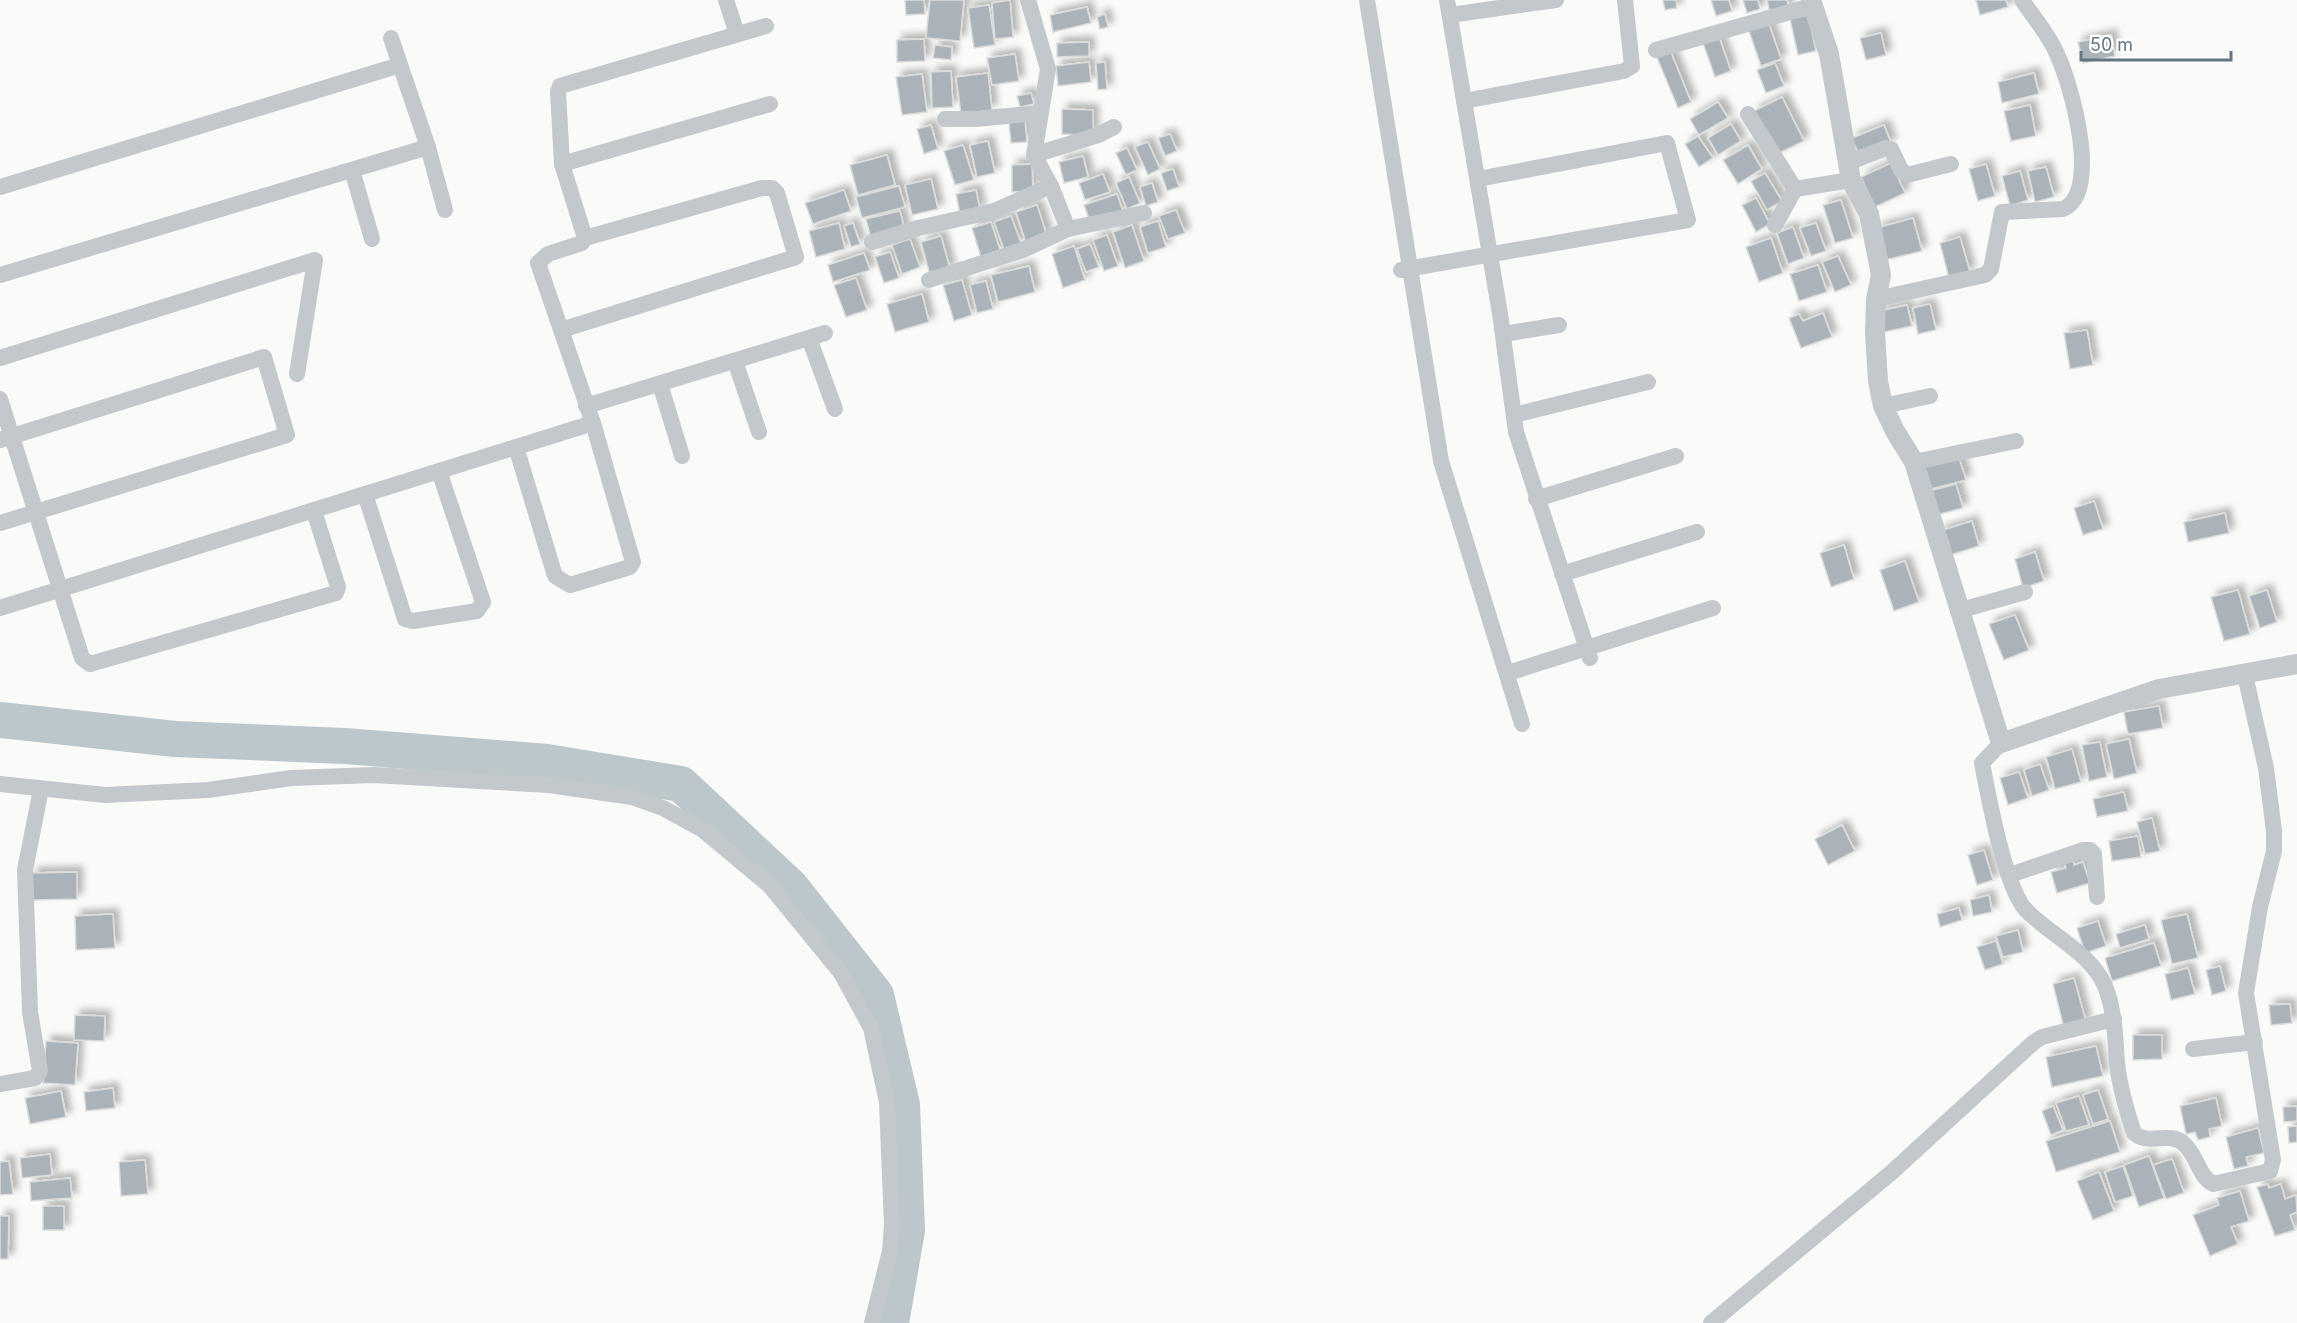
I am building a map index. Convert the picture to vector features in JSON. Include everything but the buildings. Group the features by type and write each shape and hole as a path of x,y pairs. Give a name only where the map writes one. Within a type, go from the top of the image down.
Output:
{"street":[{"path":"726,0 737,34"},
{"path":"1028,0 1048,69 1034,155 1051,186 1068,229"},
{"path":"1367,0 1405,269 1441,461 1522,724"},
{"path":"1556,0 1448,8 1491,256 1514,415 1536,499 1588,653"},
{"path":"1464,101 1624,71 1632,66 1625,0"},
{"path":"1876,299 1985,275 1991,269 1999,217 2002,212 2063,209 2077,196 2082,183 2083,168 2070,92 2057,53 2022,0"},
{"path":"1656,50 1811,3 1829,54 1849,172 1869,214 1881,275 1876,299 1878,381 1883,406 1914,462 1958,611 2001,743"},
{"path":"585,238 562,164 558,92 560,87 766,26"},
{"path":"391,38 428,147 445,210"},
{"path":"0,187 400,65"},
{"path":"562,164 770,104"},
{"path":"945,119 975,119 1040,113"},
{"path":"1748,114 1795,189"},
{"path":"1034,155 1098,135 1114,127"},
{"path":"1405,269 1491,256 1688,220 1667,143 1478,179"},
{"path":"0,275 428,147"},
{"path":"1774,225 1795,189 1849,172 1886,148 1891,149 1901,170 1907,175 1951,164"},
{"path":"352,170 372,239"},
{"path":"872,242 918,228 994,211 1051,186"},
{"path":"516,447 555,576 570,585 630,567 633,562 593,423 586,406 538,263 548,254 582,243 585,238 762,188 772,188 777,194 796,257 561,330"},
{"path":"929,280 1012,254 1068,229 1144,213"},
{"path":"0,358 315,260 297,374"},
{"path":"1503,334 1559,325"},
{"path":"586,406 817,336 835,409"},
{"path":"0,523 287,435 264,357 6,438"},
{"path":"735,361 759,432"},
{"path":"1514,415 1648,382"},
{"path":"660,384 682,456"},
{"path":"1883,406 1930,396"},
{"path":"0,399 6,438 36,512 82,658 90,664 336,593 338,587 314,511"},
{"path":"0,608 61,591 593,423"},
{"path":"1914,462 2016,441"},
{"path":"1536,499 1676,456"},
{"path":"365,495 405,619 413,621 477,611 483,602 439,471"},
{"path":"1562,574 1697,532"},
{"path":"1958,611 2025,592"},
{"path":"1508,673 1588,653 1713,608"},
{"path":"2245,675 2266,768 2274,842 2250,955 2246,993 2274,1167 2270,1171 2213,1184 2204,1176 2192,1152 2182,1142 2170,1137 2145,1139 2134,1133 2118,1064 2114,1019 2104,985 2096,970 2025,909 2010,875 1993,821 1982,763 2001,743 2159,689 2297,664"},
{"path":"0,784 105,795 208,790 291,778 374,775 549,785 632,797 663,807 703,830 769,885 841,973 871,1028 887,1102 892,1226 890,1251 872,1323"},
{"path":"0,1084 35,1078 40,1071 30,1012 25,870 41,789"},
{"path":"2010,875 2083,849 2090,850 2094,854 2097,897"},
{"path":"1711,1323 1892,1172 2034,1042 2042,1037 2114,1019"},
{"path":"2193,1049 2255,1042"}],"waterway":[{"path":"0,720 175,739 345,746 547,762 681,784 791,887 876,995 902,1105 907,1230 891,1323"}]}
